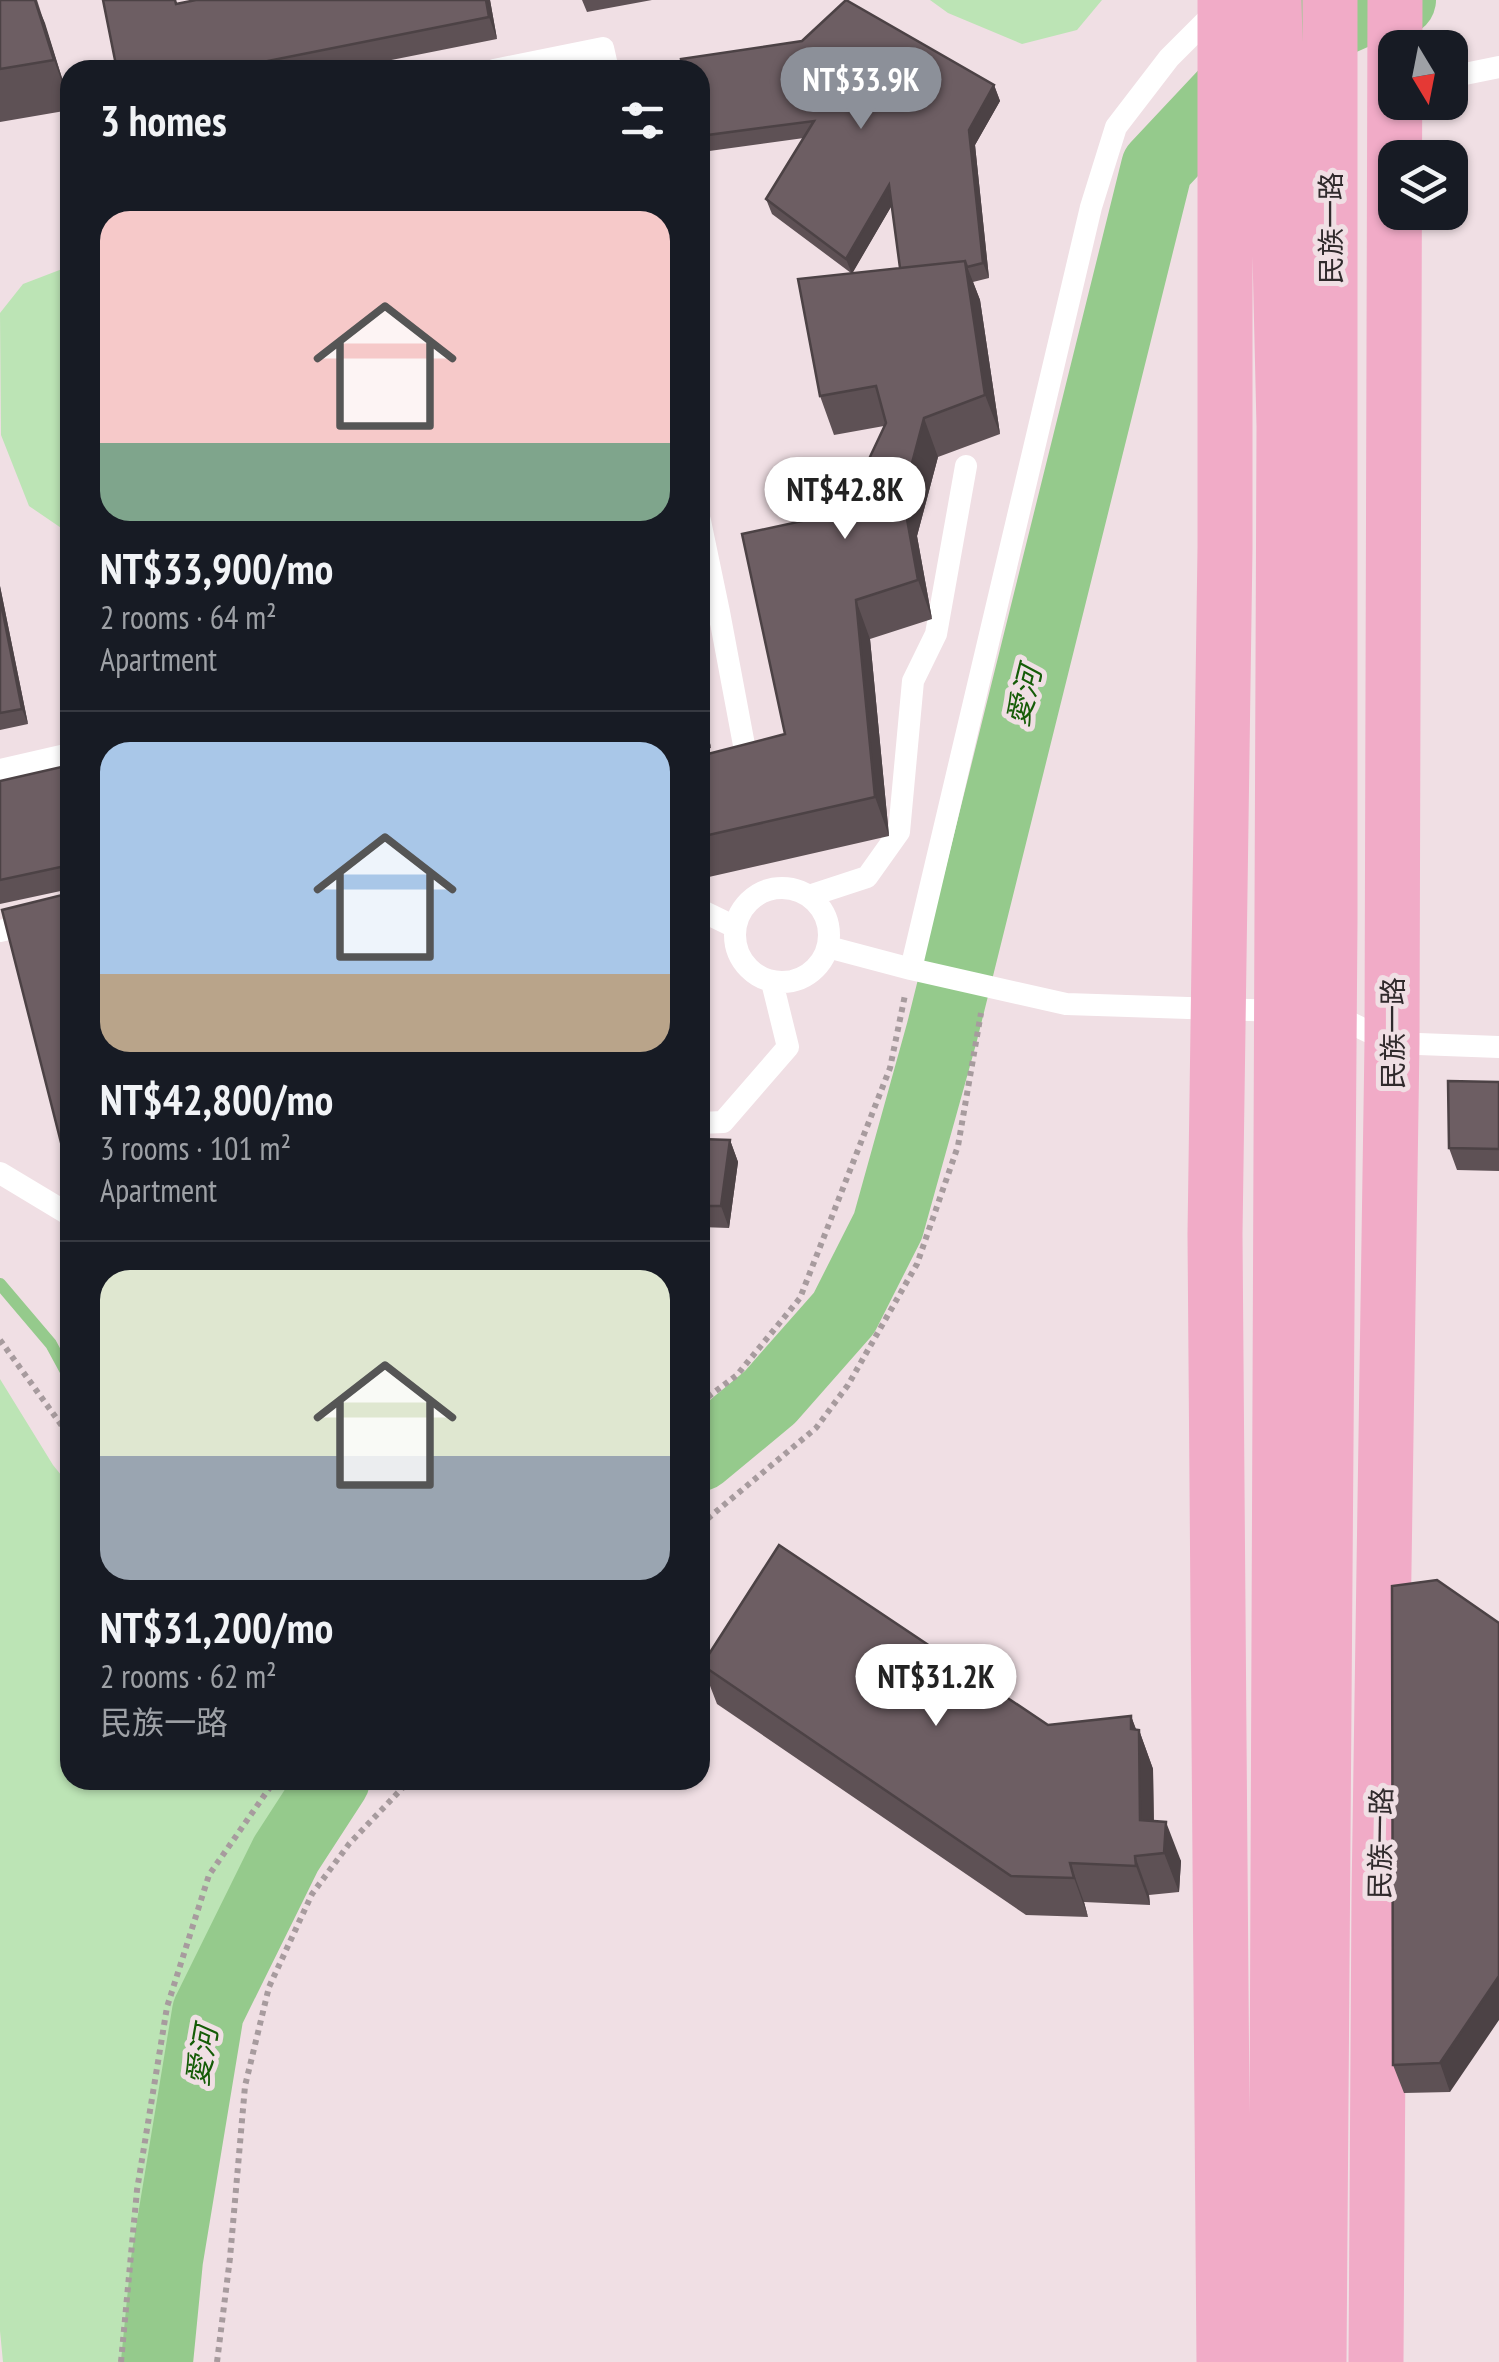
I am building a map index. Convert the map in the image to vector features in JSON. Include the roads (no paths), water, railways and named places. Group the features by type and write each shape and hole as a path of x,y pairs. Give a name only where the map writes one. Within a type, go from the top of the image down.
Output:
{"main road":[{"name":"民族一路","path":"1300,1978 1279,1575 1305,1012 1330,0"},
{"name":"民族一路","path":"1395,0 1395,30"},
{"path":"1242,1 1251,117 1225,548 1215,1234 1221,1979 1273,2355 1376,2361"},
{"name":"民族一路","path":"1251,117 1284,426 1305,1012 1327,1291 1300,1978 1273,2355"},
{"name":"民族一路","path":"1376,2361 1391,1978 1388,1287 1395,120"},
{"path":"1327,1291 1388,1287"},
{"path":"1218,1576 1279,1575"},
{"path":"1221,1979 1391,1978"}],"lane":[{"path":"910,969 1092,206 1116,127 1169,58 1242,1"},
{"path":"544,60 604,48 606,60"},
{"path":"1468,74 1499,68"},
{"path":"808,896 867,878 899,832 913,681 936,634 966,466"},
{"path":"710,618 747,761 710,770"},
{"path":"0,770 60,756"},
{"path":"794,890 808,896 826,918 828,947 822,960 801,979 772,982 747,967 735,941 736,927 740,912 764,892 794,890"},
{"path":"710,915 736,927"},
{"path":"0,931 60,917"},
{"path":"828,947 1066,1004 1305,1012 1392,1044 1499,1047"},
{"path":"710,1123 722,1122 788,1047 772,982"},
{"path":"0,1174 60,1209"}],"waterway":[{"name":"愛河","path":"710,1447 770,1397 844,1313 888,1226 942,1032 1157,167 1263,54 1369,7 1400,0"},
{"path":"0,1284 51,1344 60,1361"},
{"name":"愛河","path":"157,2362 167,2260 208,2012 286,1854 328,1790"}]}
